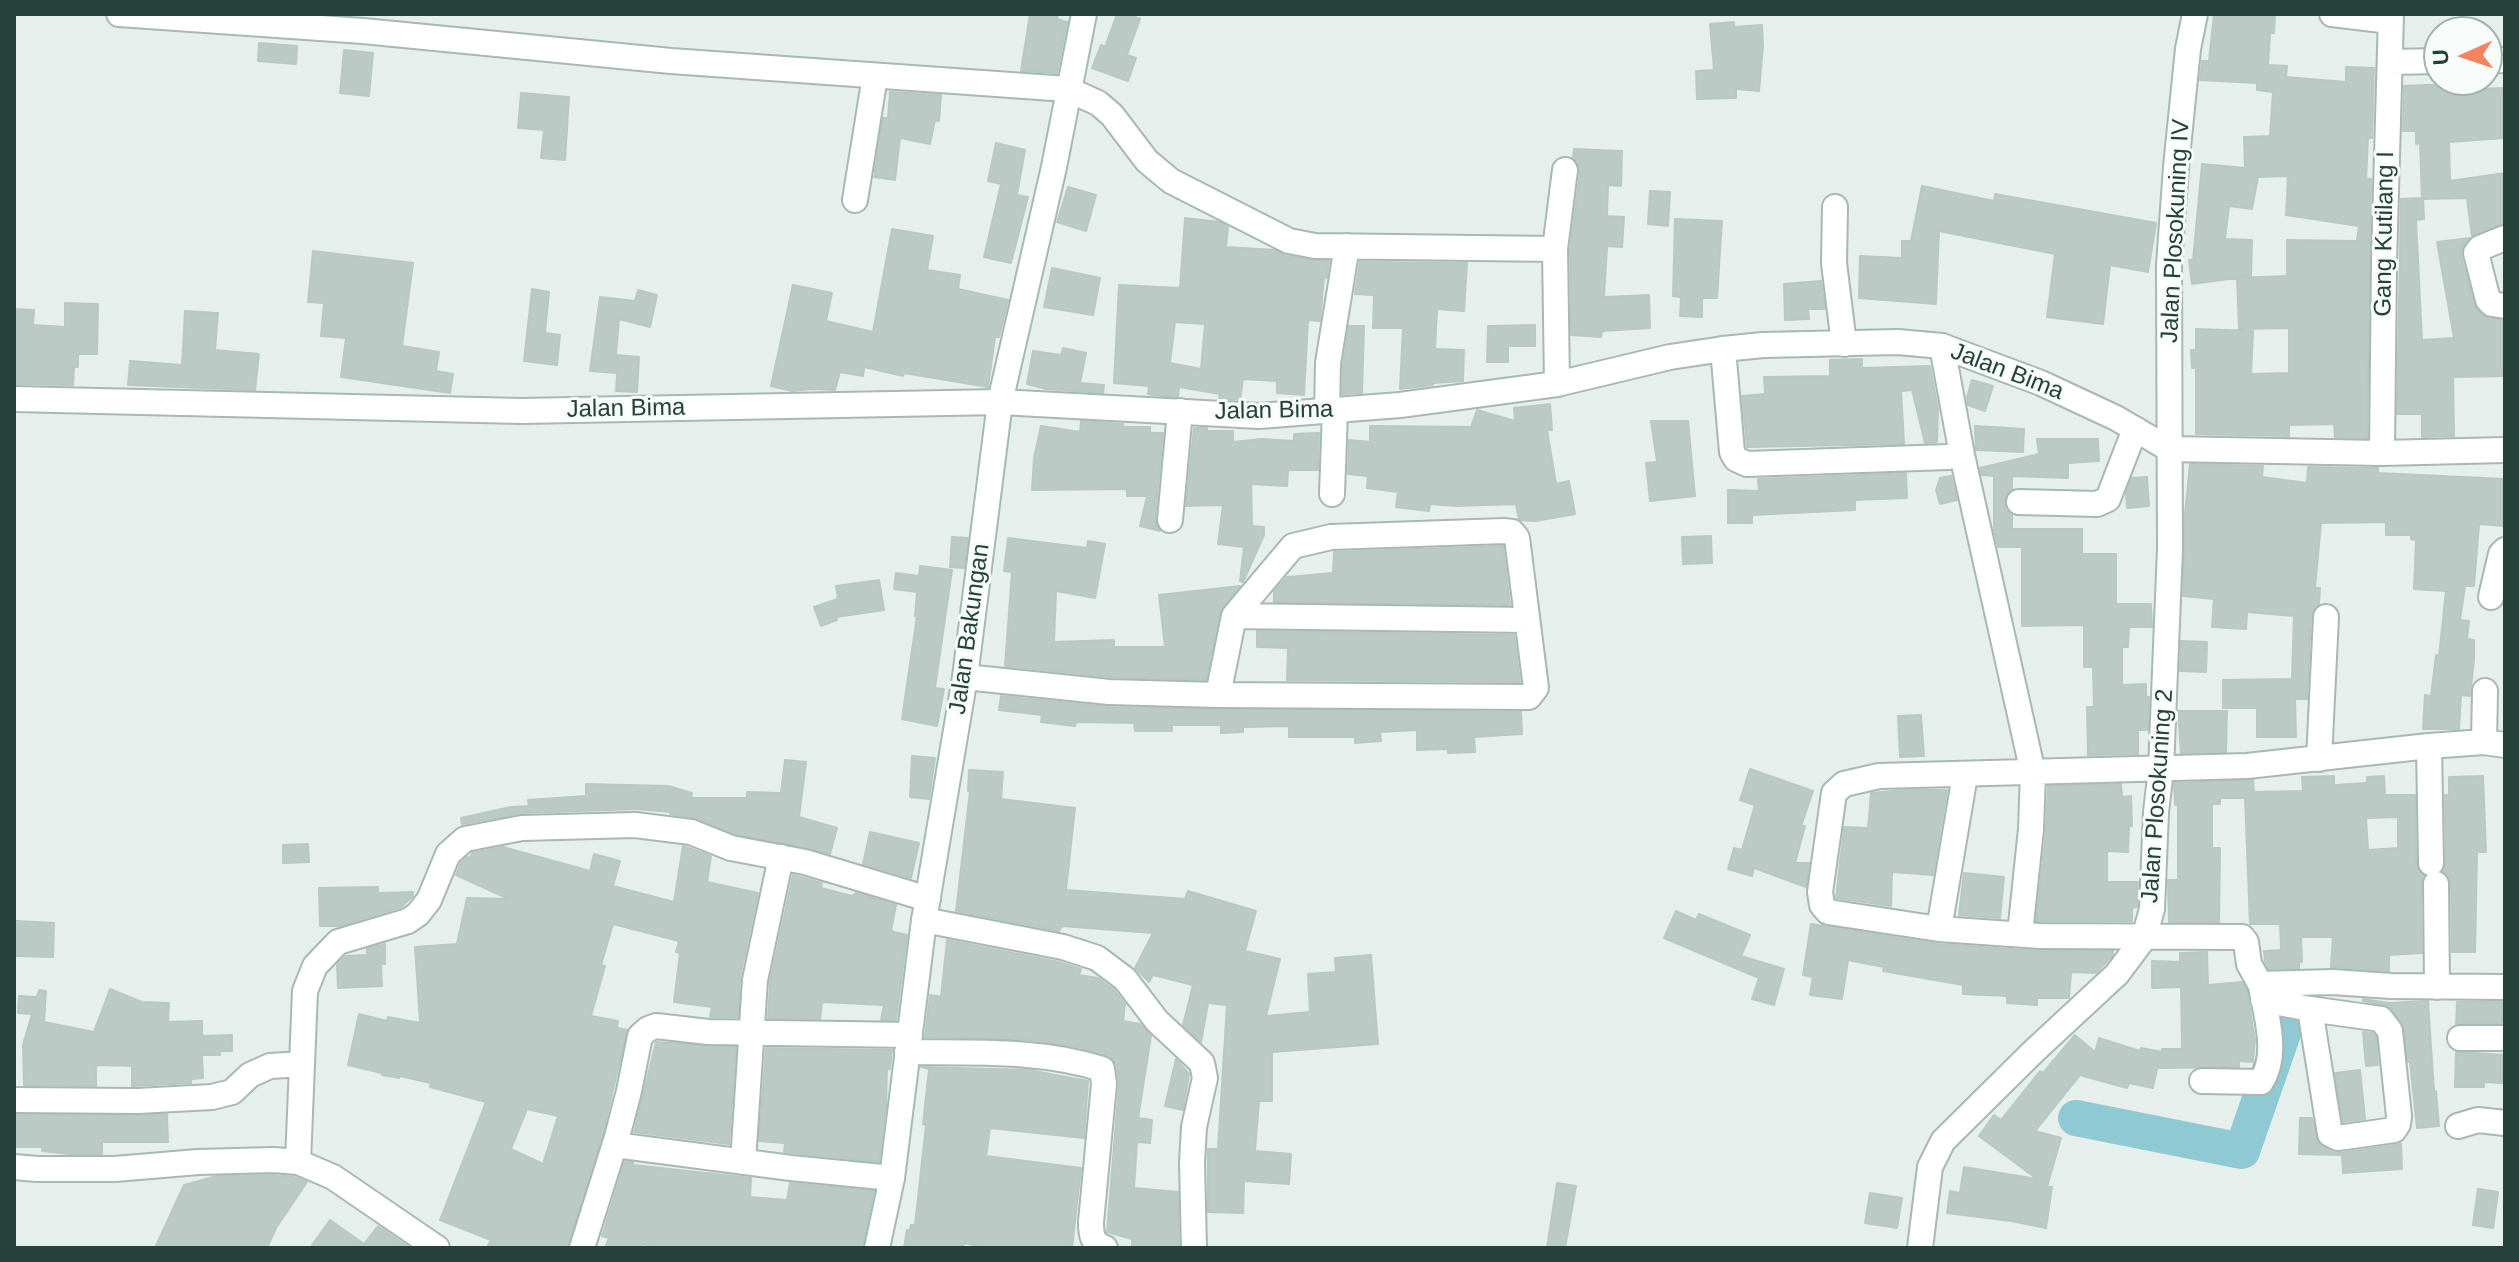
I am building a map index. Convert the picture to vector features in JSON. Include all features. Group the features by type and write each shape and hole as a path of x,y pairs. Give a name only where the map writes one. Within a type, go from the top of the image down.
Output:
{"street":[{"path":"119,14 363,31 671,61 1067,89 1098,103 1112,115 1147,161 1171,181 1289,241 1315,246 1555,249"},
{"name":"Jalan Bakungan","path":"877,1248 892,1178 926,910 965,677 1000,402 1054,167 1084,14"},
{"name":"Jalan Plosokuning IV","path":"2169,449 2169,265 2177,152 2188,49 2195,14"},
{"path":"2332,14 2391,17"},
{"name":"Gang Kutilang I","path":"2382,453 2391,17"},
{"path":"2390,62 2423,61"},
{"path":"855,200 875,76"},
{"path":"1557,384 1555,249 1565,170"},
{"path":"1835,207 1834,263 1844,344"},
{"path":"2505,238 2480,248 2476,253 2488,300 2492,304 2505,306"},
{"path":"1332,494 1328,363 1347,246"},
{"name":"Jalan Bima","path":"14,399 521,411 1000,402 1259,416 1400,405 1557,384 1670,357 1723,349 1898,342 1942,346 2041,383 2169,449 2382,453 2505,450"},
{"path":"1942,346 1962,455 2033,773 2031,829 2020,934"},
{"path":"1723,349 1732,452 1736,459 1747,464 1948,457"},
{"path":"1170,520 1180,411"},
{"path":"2019,502 2097,504 2108,499 2135,429"},
{"name":"Jalan Plosokuning 2","path":"1920,1248 1933,1159 1951,1132 2117,974 2144,938 2152,909 2161,769 2170,549 2169,449"},
{"path":"965,677 1109,692 1218,695 1529,697 1536,688 1517,538 1512,532 1504,531 1331,537 1293,546 1234,616 1218,695"},
{"path":"2491,597 2501,554 2505,550"},
{"path":"1234,616 1527,620"},
{"path":"2319,759 2326,617"},
{"path":"2202,1081 2249,1084 2261,1082 2264,1078 2269,1055 2268,1022 2262,992 2249,964 2246,942 2242,937 2020,934 1939,929 1828,912 1822,905 1820,892 1834,793 1844,784 1879,776 2161,769 2319,759 2429,746 2495,744 2485,691"},
{"path":"2429,746 2437,987"},
{"path":"1939,929 1965,775"},
{"path":"298,1162 305,991 315,966 338,942 408,921 418,914 429,900 448,854 465,839 522,828 635,825 691,832 731,848 805,862 926,910 1097,958 1125,979 1157,1021 1202,1063 1205,1078 1194,1127 1192,1163 1194,1248"},
{"path":"743,1162 755,980 781,857"},
{"path":"2262,992 2333,982 2505,987"},
{"path":"2262,992 2310,1009 2381,1019 2385,1023 2390,1031 2399,1116 2394,1130 2338,1138 2330,1134 2310,1009"},
{"path":"582,1248 615,1145 637,1044 643,1032 656,1026 708,1032 908,1043 1065,1060 1102,1069 1104,1084 1091,1222 1094,1240 1105,1248"},
{"path":"2460,1038 2505,1038"},
{"path":"14,1100 112,1102 212,1097 232,1092 250,1075 270,1066 302,1064"},
{"path":"2458,1126 2478,1120 2505,1123"},
{"path":"615,1145 892,1178"},
{"path":"14,1167 115,1169 198,1162 298,1162 333,1177 437,1248"}],"building":[{"path":"1030,14 1058,14 1057,19 1067,22 1057,73 1021,71"},
{"path":"1117,14 1140,19 1127,55 1136,58 1128,81 1092,68 1101,45 1105,47"},
{"path":"2214,14 2275,14 2268,65 2287,66 2286,77 2346,82 2346,67 2374,68 2372,138 2368,138 2366,179 2371,179 2367,438 2335,437 2334,424 2289,425 2289,436 2196,434 2196,368 2192,368 2191,350 2196,350 2196,329 2253,331 2251,374 2289,373 2289,328 2239,329 2237,278 2287,276 2287,240 2357,241 2359,226 2286,215 2288,176 2258,177 2252,209 2229,206 2225,239 2252,240 2251,276 2192,284 2189,260 2193,260 2202,164 2245,168 2244,137 2270,136 2273,92 2257,90 2257,83 2200,80 2202,61 2209,61"},
{"path":"1734,22 1734,27 1762,25 1759,91 1736,89 1736,98 1697,99 1696,71 1714,70 1710,24"},
{"path":"259,43 297,46 296,64 258,61"},
{"path":"344,50 373,53 369,96 340,93"},
{"path":"2423,85 2423,96 2503,96 2505,88 2505,138 2449,142 2450,181 2505,173 2505,223 2472,236 2467,198 2423,199 2424,219 2416,220 2422,340 2454,338 2437,242 2470,238 2461,256 2474,304 2482,315 2505,321 2505,376 2453,377 2454,436 2422,437 2422,414 2397,414 2401,199 2422,198 2420,143 2416,144 2416,131 2403,131 2404,86"},
{"path":"890,92 941,95 939,121 935,120 930,144 900,138 895,180 874,177 883,118 888,118"},
{"path":"521,93 569,97 565,160 541,158 544,130 518,128"},
{"path":"996,143 1025,150 1017,195 1028,197 1011,263 984,257 1001,184 988,181"},
{"path":"1574,149 1622,151 1621,186 1608,185 1607,216 1624,217 1622,247 1607,246 1604,297 1649,295 1650,328 1602,331 1601,337 1571,335 1570,250 1580,172 1573,158"},
{"path":"1922,186 1994,201 1995,194 2156,223 2148,272 2110,265 2103,324 2047,317 2055,254 1939,231 1936,304 1859,298 1860,256 1902,258 1902,241 1911,241"},
{"path":"1068,187 1096,195 1086,231 1057,222"},
{"path":"1650,191 1670,192 1668,226 1648,224"},
{"path":"1185,218 1220,222 1228,227 1226,247 1275,250 1286,256 1329,261 1327,278 1324,277 1320,321 1308,320 1304,395 1277,393 1277,381 1243,379 1240,400 1219,398 1220,394 1179,387 1178,397 1160,396 1148,394 1149,386 1114,383 1119,285 1180,288","holes":["1175,322 1205,324 1201,369 1170,363"]},
{"path":"1675,219 1722,221 1717,298 1702,298 1702,317 1680,316 1681,297 1673,296"},
{"path":"892,229 933,236 927,270 960,275 958,289 1008,300 999,337 995,337 988,387 904,373 903,376 864,367 863,376 840,372 835,390 792,391 771,386 793,285 832,293 826,321 873,332"},
{"path":"313,251 413,263 402,346 439,352 436,371 453,374 450,393 341,377 346,338 321,336 324,303 308,302"},
{"path":"1360,262 1467,263 1464,311 1437,309 1435,349 1464,350 1463,381 1400,389 1403,328 1373,328 1374,295 1355,294"},
{"path":"1052,268 1100,278 1093,315 1044,307"},
{"path":"1821,281 1825,309 1808,309 1809,319 1785,320 1784,284"},
{"path":"532,289 549,292 545,333 560,335 557,365 524,361"},
{"path":"638,290 657,295 650,327 619,319 616,355 639,357 637,392 616,391 617,373 590,371 600,297 635,301"},
{"path":"65,303 98,304 97,354 78,354 73,385 14,384 14,309 34,310 33,325 65,327"},
{"path":"185,311 218,313 215,350 259,354 255,390 128,385 130,361 182,365"},
{"path":"1535,325 1535,346 1508,346 1508,362 1487,362 1488,326"},
{"path":"1349,326 1364,326 1362,393 1342,394 1343,364"},
{"path":"1063,348 1086,353 1080,383 1104,385 1103,393 1046,389 1027,384 1033,351 1061,355"},
{"path":"1862,359 1862,368 1930,366 1938,409 1937,442 1925,443 1912,390 1901,391 1904,444 1747,447 1742,396 1765,394 1764,377 1830,376 1830,360"},
{"path":"1972,380 1993,386 1985,411 1968,405"},
{"path":"1550,404 1552,430 1547,430 1556,484 1569,481 1575,514 1535,521 1519,520 1516,504 1430,504 1429,511 1396,507 1398,492 1367,488 1368,476 1348,474 1349,440 1370,442 1370,426 1471,427 1477,410 1515,421 1514,408"},
{"path":"1081,421 1150,427 1150,433 1163,433 1155,519 1160,531 1140,526 1147,496 1127,496 1127,489 1032,490 1034,458 1041,426 1080,432"},
{"path":"1651,421 1688,421 1695,496 1650,501 1646,463 1657,462"},
{"path":"1975,426 2024,429 2023,452 1976,450"},
{"path":"1194,428 1233,431 1233,442 1262,439 1294,441 1294,434 1319,433 1318,470 1288,470 1287,486 1251,484 1252,526 1264,527 1264,535 1243,582 1240,581 1244,547 1218,544 1223,505 1186,506"},
{"path":"2037,439 2098,439 2099,461 2068,463 2068,478 2012,476 2012,489 2004,502 2006,510 2012,515 2012,529 2082,529 2082,554 2116,554 2116,604 2151,604 2152,627 2129,627 2128,647 2122,647 2122,685 2146,684 2146,697 2149,697 2148,730 2138,730 2138,754 2088,755 2087,707 2094,707 2093,667 2084,667 2084,625 2022,626 2022,547 1998,547 1994,529 1994,476 1982,475 1980,468 2039,454"},
{"path":"2190,464 2263,466 2262,477 2307,483 2308,467 2378,468 2378,473 2505,479 2505,526 2479,524 2474,586 2465,586 2460,620 2469,621 2467,639 2474,640 2474,660 2470,696 2461,695 2459,729 2423,729 2425,695 2431,696 2436,655 2439,656 2446,591 2414,589 2416,540 2411,539 2411,535 2386,535 2386,522 2321,523 2315,588 2320,588 2319,604 2311,616 2307,699 2295,699 2296,737 2257,737 2257,708 2223,708 2223,680 2292,679 2294,616 2247,612 2246,629 2212,627 2214,599 2183,596"},
{"path":"1906,473 1907,498 1855,500 1855,510 1752,515 1752,523 1728,523 1728,490 1759,491 1758,479"},
{"path":"1951,476 1957,500 1940,504 1936,490 1940,478"},
{"path":"2147,477 2149,506 2127,508 2126,493 2132,478"},
{"path":"1711,536 1712,563 1683,564 1682,537"},
{"path":"952,537 968,538 964,568 950,567"},
{"path":"1008,538 1087,548 1088,541 1105,544 1095,598 1056,591 1054,642 1114,640 1114,647 1165,647 1159,595 1240,586 1220,612 1206,680 1110,677 1005,666 1012,572 1004,571"},
{"path":"1503,546 1510,605 1274,602 1274,592 1287,577 1333,573 1334,552"},
{"path":"920,566 952,570 935,688 944,689 937,726 902,719 917,616 917,592 894,589 896,573 919,576"},
{"path":"879,580 884,610 836,617 837,620 821,626 814,607 838,599 836,586"},
{"path":"1257,631 1514,635 1520,682 1287,680 1288,648 1257,647"},
{"path":"2181,641 2207,642 2206,672 2180,671"},
{"path":"1001,696 1109,707 1521,712 1522,734 1474,737 1475,752 1448,753 1448,749 1417,750 1417,730 1380,732 1381,741 1355,743 1355,737 1289,737 1289,726 1243,727 1243,732 1221,733 1221,725 1172,725 1172,731 1135,731 1134,723 1076,722 1075,726 1041,722 1042,715 999,710"},
{"path":"2178,711 2227,711 2226,752 2181,753"},
{"path":"1921,715 1924,756 1900,757 1898,716"},
{"path":"912,756 935,758 929,799 910,797"},
{"path":"785,760 806,762 799,817 837,828 830,854 735,834 696,818 671,812 637,809 522,813 462,824 461,818 529,806 528,800 586,796 586,784 668,786 692,793 691,798 747,798 747,792 781,793"},
{"path":"1750,769 1813,791 1801,826 1805,826 1795,863 1809,863 1806,887 1754,868 1752,876 1728,869 1734,848 1742,850 1755,805 1740,800"},
{"path":"969,770 1003,772 1001,799 1075,808 1066,890 1185,899 1188,891 1256,911 1245,951 1280,959 1266,1016 1310,1012 1308,974 1336,972 1335,958 1371,955 1378,1044 1272,1052 1272,1101 1259,1101 1255,1151 1291,1154 1289,1184 1244,1181 1243,1213 1208,1212 1208,1149 1218,1149 1227,1005 1208,1003 1201,1042 1183,1025 1193,985 1153,975 1149,982 1135,968 1153,933 1062,926 1059,931 956,911 970,791"},
{"path":"2334,776 2334,785 2367,783 2367,777 2384,776 2385,795 2415,795 2416,863 2424,876 2421,884 2422,953 2389,955 2389,971 2331,967 2333,937 2301,937 2302,962 2299,962 2299,968 2269,969 2264,951 2281,950 2280,924 2250,924 2245,798 2220,798 2220,804 2212,804 2212,848 2220,848 2219,922 2169,922 2168,880 2178,880 2178,805 2175,805 2174,783 2253,780 2254,792 2303,791 2302,777","holes":["2398,817 2398,848 2368,850 2366,818"]},
{"path":"2483,776 2486,852 2477,852 2475,952 2452,952 2451,884 2443,871 2446,863 2445,795 2449,795 2449,777"},
{"path":"2121,784 2122,797 2131,796 2132,826 2129,826 2128,852 2107,851 2107,882 2138,882 2137,907 2132,908 2132,921 2036,921 2048,786"},
{"path":"1947,790 1933,875 1892,872 1891,906 1836,898 1844,827 1868,828 1871,793"},
{"path":"870,832 919,843 911,878 863,864"},
{"path":"308,844 309,862 283,863 283,845"},
{"path":"683,846 711,856 707,882 758,893 740,977 738,1017 710,1017 712,1007 674,1002 679,941 613,924 591,1016 618,1021 617,1028 627,1030 603,1133 567,1248 487,1248 491,1240 440,1220 486,1102 430,1087 431,1083 382,1075 348,1065 359,1014 387,1021 388,1017 420,1023 415,947 457,944 467,898 509,899 456,875 461,863 472,853 503,847 590,871 594,854 620,861 613,886 674,902","holes":["527,1109 558,1116 543,1164 511,1149"]},
{"path":"1964,873 2004,877 2000,918 1959,915"},
{"path":"793,875 822,883 821,888 852,896 856,893 896,905 891,931 907,935 896,1020 881,1020 884,1005 822,1002 820,1019 768,1018 770,982"},
{"path":"378,887 378,893 413,892 413,896 401,907 340,926 320,926 319,888"},
{"path":"1676,911 1696,920 1699,914 1750,935 1741,956 1784,969 1774,1005 1752,999 1759,978 1664,938"},
{"path":"16,921 54,923 53,957 15,956"},
{"path":"1811,924 1938,944 2040,951 2113,951 2113,955 2096,973 2071,972 2069,998 2037,998 2037,1005 2007,1003 2007,996 1963,994 1963,985 1883,971 1884,967 1848,960 1842,999 1810,995 1813,977 1803,975"},
{"path":"947,940 1081,969 1079,975 1098,978 1114,990 1125,1004 1123,1021 1140,1024 1151,1036 1138,1118 1152,1120 1150,1143 1137,1142 1134,1188 1178,1192 1179,1248 1132,1248 1132,1239 1107,1232 1119,1085 1113,1059 1082,1048 1032,1040 925,1037 930,995 941,997"},
{"path":"385,944 385,964 381,964 382,986 338,988 337,965 346,956 367,955 367,949"},
{"path":"2207,952 2208,985 2242,982 2247,991 2255,1040 2253,1062 2239,1061 2239,1067 2157,1068 2153,1088 2129,1083 2127,1088 2080,1075 2035,1131 2061,1138 2047,1187 2052,1187 2046,1228 1947,1213 1950,1191 1960,1193 1964,1167 2037,1179 1979,1136 1994,1115 2001,1120 2040,1071 2043,1073 2075,1035 2095,1052 2099,1038 2140,1051 2141,1048 2162,1052 2162,1049 2182,1049 2181,987 2152,988 2152,961 2180,962 2180,953"},
{"path":"110,989 142,1002 169,1003 168,1022 202,1021 202,1036 232,1035 232,1051 202,1055 203,1078 191,1079 191,1083 132,1086 132,1066 96,1065 96,1086 24,1085 23,1045 32,1014 18,1013 19,996 37,997 39,990 46,991 44,1022 94,1032"},
{"path":"2363,999 2389,1003 2428,1001 2439,1126 2417,1128 2402,1022 2388,1006"},
{"path":"2457,1002 2502,1002 2502,1023 2456,1024"},
{"path":"2363,1032 2373,1033 2376,1037 2378,1065 2366,1066"},
{"path":"656,1042 736,1047 729,1144 634,1132"},
{"path":"766,1048 892,1050 890,1069 887,1069 879,1162 784,1152 785,1143 759,1141"},
{"path":"2456,1052 2504,1055 2503,1083 2484,1082 2484,1087 2455,1087"},
{"path":"1176,1059 1189,1074 1183,1110 1165,1106"},
{"path":"921,1067 1028,1070 1088,1081 1084,1138 990,1128 986,1156 1081,1168 1072,1248 987,1248 964,1243 963,1248 904,1248 907,1230 915,1225 926,1125 923,1124 929,1069"},
{"path":"2360,1070 2365,1119 2343,1122 2335,1073"},
{"path":"167,1114 168,1142 102,1142 102,1154 69,1154 42,1151 42,1147 14,1147 14,1115"},
{"path":"2300,1118 2312,1118 2318,1142 2332,1152 2401,1144 2402,1169 2343,1173 2342,1155 2299,1154"},
{"path":"625,1161 633,1162 633,1165 751,1178 750,1197 787,1200 790,1183 874,1191 862,1248 660,1248 642,1244 641,1248 605,1248 609,1238 602,1236"},
{"path":"274,1175 307,1182 276,1228 267,1248 155,1248 184,1185 217,1176"},
{"path":"1557,1183 1576,1186 1565,1248 1547,1248"},
{"path":"2478,1189 2498,1192 2493,1228 2473,1225"},
{"path":"1870,1193 1902,1198 1897,1228 1865,1223"},
{"path":"330,1220 364,1244 378,1226 410,1248 310,1248"}],"waterway":[{"path":"2076,1118 2242,1151 2284,1030"}]}
